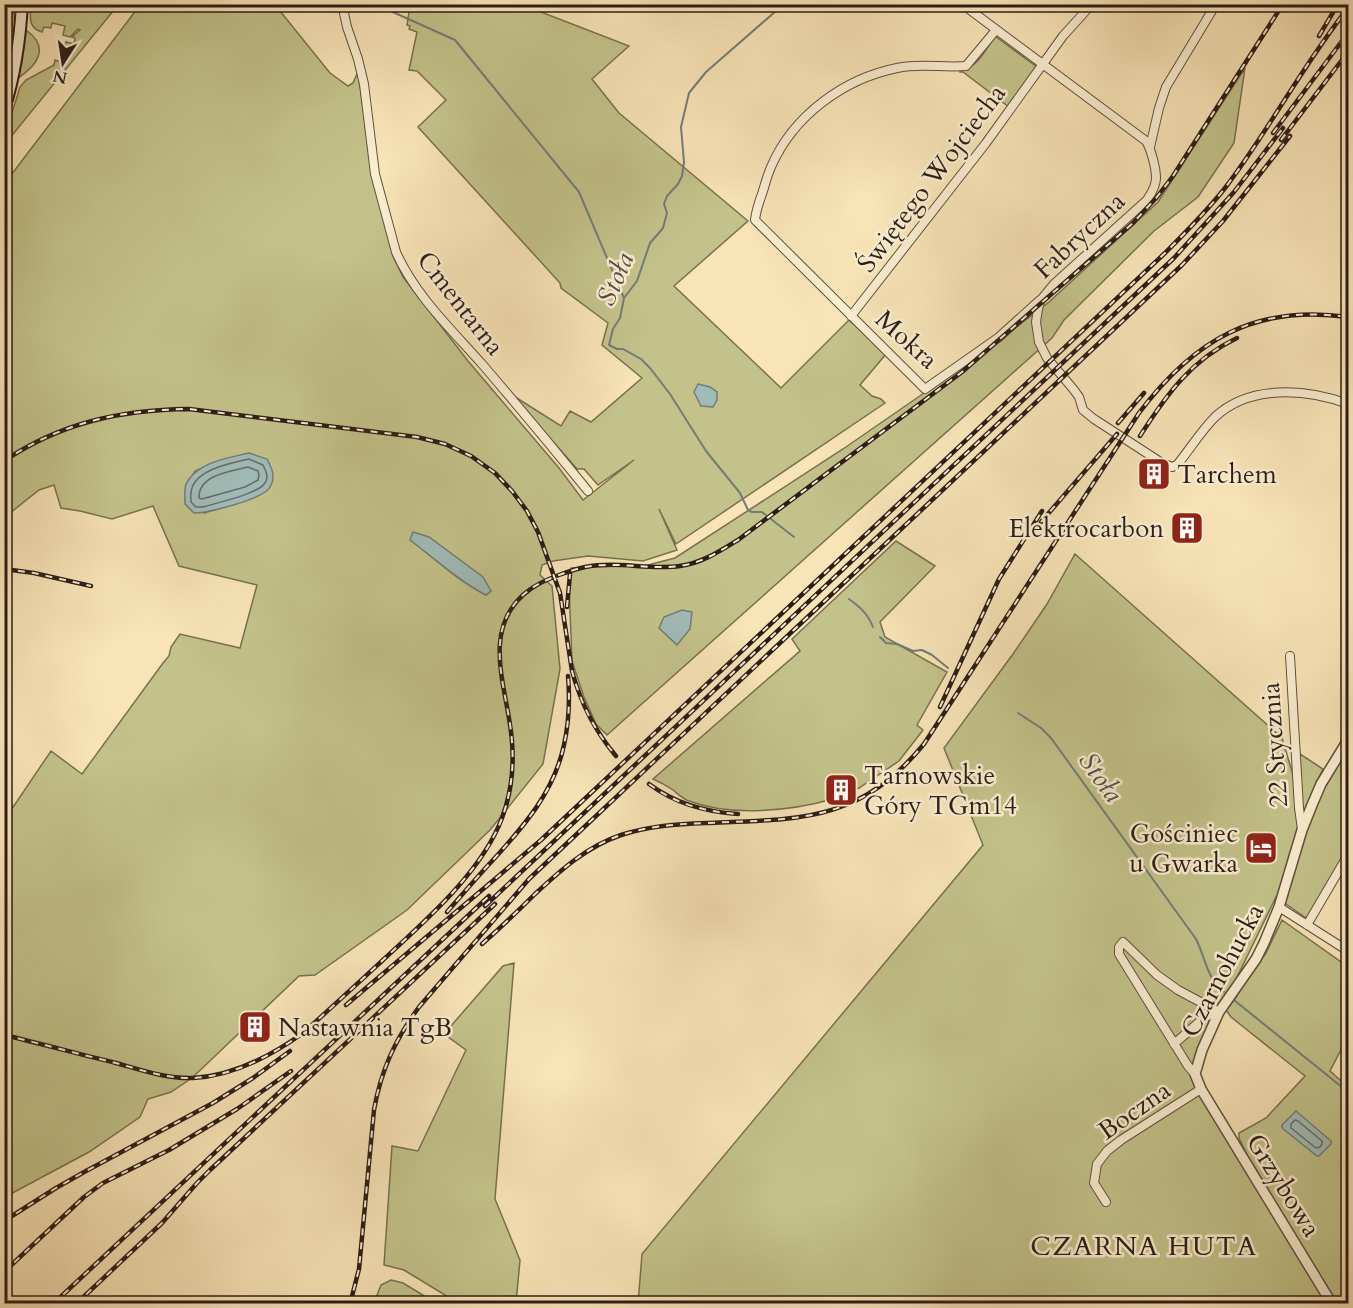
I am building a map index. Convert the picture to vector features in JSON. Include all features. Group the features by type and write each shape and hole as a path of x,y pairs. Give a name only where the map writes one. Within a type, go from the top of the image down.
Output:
{"main road":[{"path":"4,109 19,46 22,4"}],"street":[{"name":"Cmentarna","path":"344,4 347,27 364,84 375,174 401,264 444,323 481,363 588,491"},
{"path":"962,4 1146,141 1150,147"},
{"name":"Świętego Wojciecha","path":"851,316 993,135 1076,21 1092,4"},
{"path":"1150,147 1166,87 1216,4"},
{"name":"Mokra","path":"996,30 966,66 929,65 889,70 862,79 824,100 795,129 782,147 771,166 754,220 925,389 999,337 1043,297"},
{"name":"Fabryczna","path":"1150,147 1156,179 1147,200 1054,284 1043,297 1038,309 1036,322 1039,342 1047,358 1079,397 1083,410 1170,467 1174,467 1215,417 1240,401 1268,393 1289,392 1327,397 1348,404"},
{"name":"22 Stycznia","path":"1290,656 1302,830"},
{"name":"Czarnohucka","path":"1201,1089 1195,1074 1202,1050 1219,1012 1256,959 1272,927 1302,830 1321,784 1348,740"},
{"path":"1307,925 1348,855"},
{"path":"1279,907 1348,951"},
{"name":"Boczna","path":"1195,1074 1119,954 1119,947 1123,942 1157,975 1178,990 1219,1012"},
{"path":"1174,1044 1204,1017 1219,1012"},
{"name":"Boczna","path":"1106,1202 1094,1183 1097,1164 1107,1151 1201,1089"},
{"name":"Grzybowa","path":"1201,1089 1332,1304"}],"shaded area":[{"path":"5,4 14,5 10,49 5,72"},
{"path":"31,5 118,5 5,144 5,130 20,87 26,80 54,65 55,60 61,62 66,42 74,44 75,38 72,37 80,30 78,29 70,37 63,35 65,26 52,23 51,28 44,27 42,32 37,30 31,22"},
{"path":"140,5 273,5 330,73 348,86 353,83 357,74 372,174 393,256 403,277 468,361 559,468 583,500 634,460 598,485 584,469 577,469 512,395 561,426 570,411 591,422 642,378 602,345 608,323 561,288 560,283 418,127 446,100 417,71 409,70 417,32 409,29 410,26 407,25 410,5 523,5 629,46 592,79 619,113 748,221 674,286 781,388 849,320 886,354 860,385 872,396 885,403 676,544 659,509 677,550 643,561 588,556 553,561 542,565 540,575 552,586 560,669 543,764 490,830 407,910 315,975 299,976 192,1078 171,1092 148,1099 140,1117 89,1152 5,1197 5,819 51,751 82,774 169,656 171,647 180,634 240,648 257,585 179,566 153,506 112,519 61,508 54,485 39,490 5,517 5,183","holes":["218,461 223,507 204,513 186,486 195,471","411,540 491,591 486,595 466,583"]},
{"path":"26,30 38,43 38,56 36,62 18,78"},
{"path":"995,36 1037,67 1009,107 960,72 976,62"},
{"path":"1245,68 1234,143 1198,197 1154,231 1064,320 1052,338 607,735 596,724 572,661 569,586 571,568 648,565 675,558 843,449 985,351 1049,302 1158,202"},
{"path":"896,541 935,566 880,622 885,637 947,672 917,725 923,730 899,761 859,788 850,791 845,781 829,790 833,799 780,809 742,811 706,806 687,800 653,779 800,651 792,639"},
{"path":"1075,554 1282,738 1300,798 1300,754 1323,769 1316,784 1348,735 1348,852 1309,920 1276,897 1190,1074 1329,1303 638,1304 642,1254 983,845 944,748 1047,604"},
{"path":"1282,920 1348,967 1348,1036 1330,1071 1348,1087 1348,1303 1336,1303 1263,1188 1239,1138 1239,1133 1266,1118 1305,1076 1231,1017 1226,1010 1266,953"},
{"path":"514,963 495,1199 520,1260 516,1303 458,1303 404,1270 384,1265 392,1146 418,1151 466,1050 444,1034 503,966"},
{"path":"391,1280 403,1283 436,1303 374,1303 381,1285"}],"water":[{"path":"698,384 710,387 717,392 717,400 713,407 701,406 694,392"},
{"path":"249,453 267,459 273,473 273,480 266,492 235,505 201,512 194,513 185,504 186,484 198,471 214,462"},
{"path":"413,532 429,537 483,577 491,591 486,595 447,569 410,540"},
{"path":"682,610 692,612 690,629 677,645 659,628 664,617"},
{"path":"1296,1111 1331,1141 1331,1144 1319,1156 1282,1128 1282,1125"}],"waterway":[{"path":"375,4 455,40 579,192 624,298"},
{"name":"Stoła","path":"784,4 706,72 689,93 681,127 684,162 682,176 667,196 664,204 667,213 663,228 650,243 637,281 624,298 620,318 613,329 609,345 623,349 641,359 650,368 670,394 706,451 740,493 748,510 762,512 794,537"},
{"name":"Stoła","path":"849,599 863,611 873,627"},
{"name":"Stoła","path":"880,637 886,643 897,644 913,651 922,650 948,668"},
{"name":"Stoła","path":"1018,713 1041,728 1051,738 1196,939 1213,980 1224,992"},
{"name":"Stoła","path":"1234,1000 1348,1092"}],"railway":[{"path":"4,1035 154,1074 193,1078 237,1069 265,1057 303,1033 451,895 493,838 508,800 513,761 510,723 500,665 500,646 503,628 510,611 523,595 545,581 585,567 597,565 680,566 710,556 738,540 962,372 1133,223 1157,197 1173,176 1283,4"},
{"path":"1319,36 1338,4"},
{"path":"346,1005 541,840 1165,253 1225,188 1348,8"},
{"path":"1273,133 1348,33"},
{"path":"1281,140 1348,52"},
{"path":"485,906 1174,258 1234,192 1283,128"},
{"path":"350,1304 359,1269 377,1095 390,1056 419,1007 529,879 1182,265 1223,221 1290,136"},
{"path":"1344,136 1348,140"},
{"path":"482,944 564,868 608,840 642,829 771,820 826,812 851,803 876,789 900,770 924,744 1139,413 1160,387 1182,365 1205,347 1229,333 1256,322 1284,316 1315,314 1348,317"},
{"path":"1140,436 1181,380 1206,357 1237,338"},
{"path":"1118,423 1144,393"},
{"path":"4,461 48,437 93,421 140,412 189,409 417,437 445,444 471,456 495,473 512,491 527,511 538,532 560,593 572,671 584,706 601,736 616,756"},
{"path":"1041,522 1117,434"},
{"path":"940,707 999,579 1042,511"},
{"path":"4,569 34,573 91,586"},
{"path":"567,607 570,574"},
{"path":"447,912 526,821 553,778 567,728 568,676"},
{"path":"649,784 691,806 738,814"},
{"path":"53,1304 489,896"},
{"path":"76,1304 162,1223 210,1170 495,904"},
{"path":"4,1221 86,1171 213,1103 290,1051"},
{"path":"4,1272 84,1197 103,1183 169,1150 237,1109 291,1071"}],"place":[{"name":"Tarchem","path":"1154,474"},
{"name":"Elektrocarbon","path":"1187,528"},
{"name":"Tarnowskie Góry TGm14","path":"841,790"},
{"name":"Gościniec u Gwarka","path":"1261,848"},
{"name":"Nastawnia TgB","path":"255,1027"}],"district":[{"name":"CZARNA HUTA","path":"1144,1246"}]}
